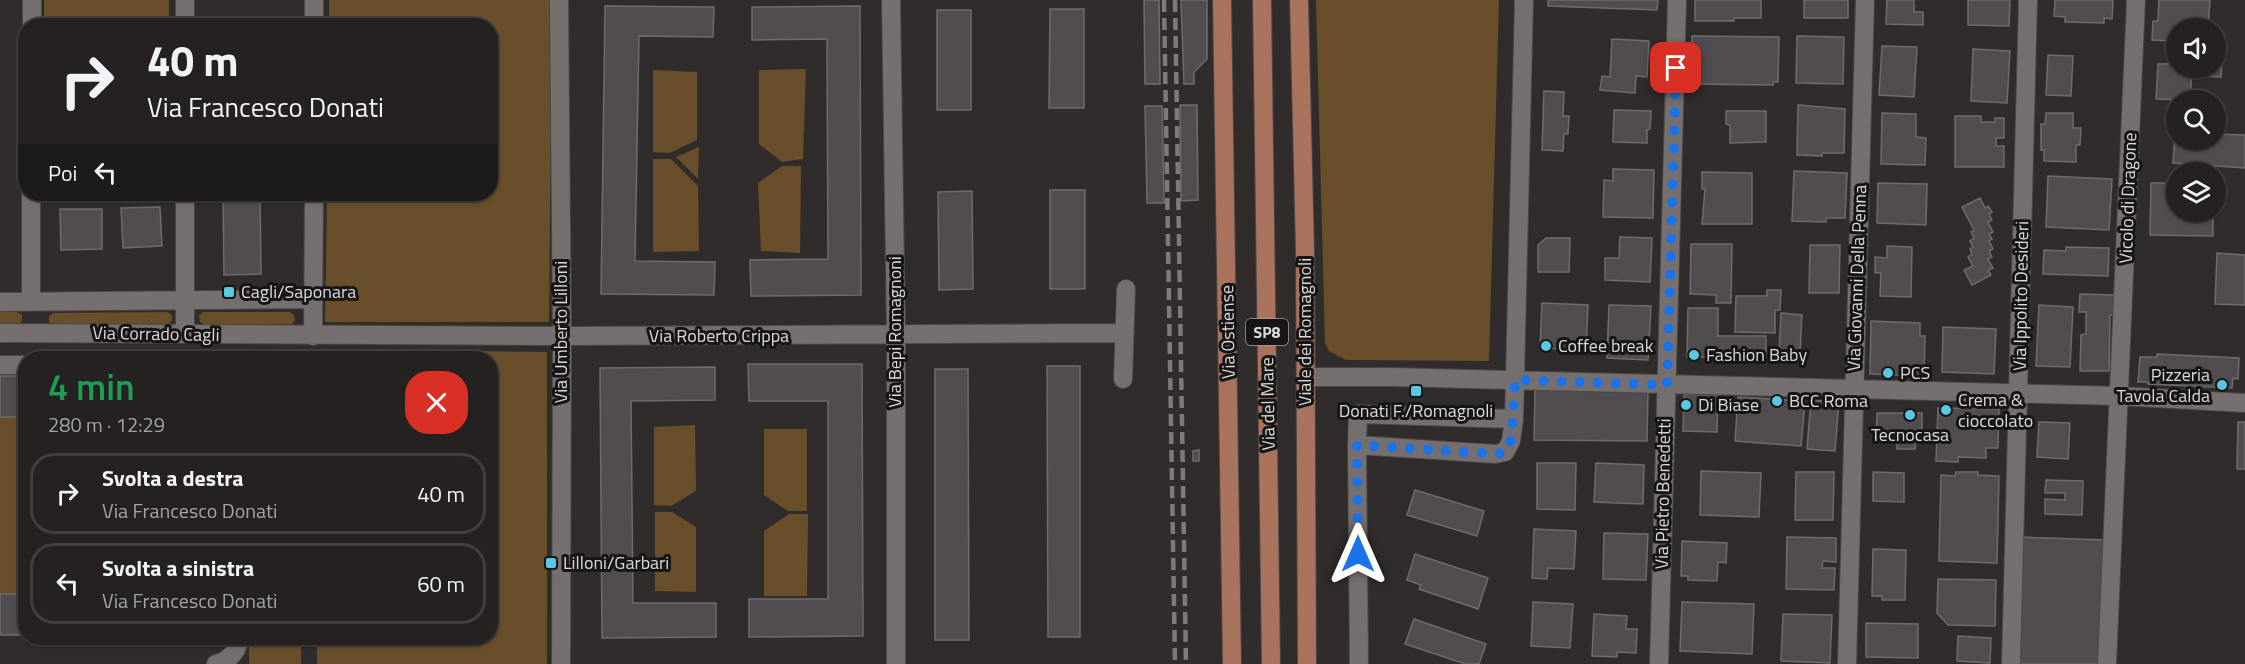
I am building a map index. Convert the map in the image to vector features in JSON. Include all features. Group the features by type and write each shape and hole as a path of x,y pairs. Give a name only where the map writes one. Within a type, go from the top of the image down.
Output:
{"main road":[{"name":"Via Ostiense","path":"1222,0 1233,664"},
{"name":"Via del Mare","path":"1262,0 1271,664"},
{"name":"Viale dei Romagnoli","path":"1299,0 1306,377 1307,664"}],"street":[{"path":"32,0 32,18"},
{"path":"185,0 185,18"},
{"path":"314,0 314,18"},
{"name":"Via Umberto Lilloni","path":"559,0 562,336 561,664"},
{"name":"Via Bepi Romagnoni","path":"891,0 896,335 896,664"},
{"path":"1357,445 1496,454 1505,452 1509,447 1514,419 1524,0"},
{"name":"Via Pietro Benedetti","path":"1659,664 1677,0"},
{"name":"Via Giovanni Della Penna","path":"1847,664 1865,0"},
{"name":"Via Ippolito Desideri","path":"2011,664 2028,0"},
{"name":"Vicolo di Dragone","path":"2107,664 2136,0"},
{"path":"31,302 32,201"},
{"name":"Via Corrado Cagli","path":"185,201 185,300"},
{"path":"313,336 314,201"},
{"path":"1124,379 1125,288"},
{"name":"Via Corrado Cagli","path":"0,302 314,299"},
{"path":"185,300 185,333"},
{"path":"31,333 36,315 52,302"},
{"name":"Via Corrado Cagli","path":"0,333 313,336"},
{"name":"Via Roberto Crippa","path":"313,336 1125,333"},
{"path":"0,365 18,365"},
{"path":"1306,377 1393,377 2120,396 2245,403"},
{"path":"1359,664 1358,414 1514,419"},
{"path":"216,664 225,662 233,655 237,645"}],"shaded area":[{"path":"44,0 169,0 169,18 44,18"},
{"path":"329,0 572,0 552,1 549,322 325,322 327,201 498,201 498,18 329,18"},
{"path":"1316,0 1499,0 1489,361 1346,360 1329,351 1325,343"},
{"path":"806,69 803,159 782,162 759,144 759,70"},
{"path":"653,70 697,72 697,140 670,153 653,152"},
{"path":"699,147 698,179 676,157"},
{"path":"653,159 671,159 698,186 699,251 653,252"},
{"path":"782,166 801,166 800,253 761,251 758,183"},
{"path":"0,312 17,312 22,315 22,321 19,325 0,326"},
{"path":"167,312 172,315 169,324 54,326 49,322 49,316 53,313"},
{"path":"203,312 290,312 294,315 295,320 292,324 206,326 200,322 199,316"},
{"path":"329,349 474,351 326,351"},
{"path":"498,351 547,352 547,664 317,664 317,645 498,645"},
{"path":"0,417 18,417 18,594 0,594"},
{"path":"695,425 696,491 671,506 654,505 654,427"},
{"path":"764,429 807,429 807,511 788,511 764,495"},
{"path":"655,512 672,512 696,527 696,592 655,591"},
{"path":"789,514 808,514 807,596 764,596 764,531"},
{"path":"249,645 301,645 301,664 249,664"}],"building":[{"path":"1144,0 1159,0 1160,84 1145,84"},
{"path":"1181,0 1207,0 1207,59 1194,72 1194,84 1184,84"},
{"path":"1548,0 1658,0 1657,10 1548,6"},
{"path":"1695,0 1761,0 1761,18 1695,21"},
{"path":"1804,0 1848,0 1848,18 1804,18"},
{"path":"1887,0 1914,0 1914,12 1923,12 1923,25 1886,24"},
{"path":"1968,0 2010,0 2009,26 1968,25"},
{"path":"2055,0 2113,0 2112,19 2104,18 2104,23 2065,22 2065,17 2054,16"},
{"path":"2159,0 2210,0 2209,18 2166,18 2166,41 2152,40 2153,21 2158,21"},
{"path":"605,6 714,7 713,37 639,36 635,261 715,262 714,295 601,294"},
{"path":"860,6 861,295 751,296 750,260 828,259 827,39 752,40 752,7"},
{"path":"1050,9 1084,9 1084,108 1049,108"},
{"path":"937,10 971,10 971,110 937,110"},
{"path":"1692,36 1779,37 1778,82 1773,82 1773,85 1690,84 1690,65 1696,64 1696,48 1692,48"},
{"path":"1797,36 1844,37 1843,84 1796,83"},
{"path":"1612,39 1649,41 1647,77 1636,76 1635,93 1600,90 1602,76 1610,77"},
{"path":"1882,46 1917,47 1914,97 1879,95"},
{"path":"1973,49 2010,51 2007,103 1971,101"},
{"path":"2048,55 2073,56 2071,96 2046,95"},
{"path":"2158,64 2166,64 2166,78 2191,78 2191,90 2166,90 2166,99 2156,99"},
{"path":"1544,91 1564,92 1563,116 1569,116 1568,134 1564,134 1563,151 1542,150"},
{"path":"1180,105 1197,105 1198,200 1181,201"},
{"path":"1798,105 1845,109 1844,153 1822,153 1822,156 1797,155"},
{"path":"1145,106 1162,106 1164,203 1147,203"},
{"path":"1614,110 1651,111 1647,143 1613,142"},
{"path":"1726,111 1766,111 1766,142 1730,143 1730,125 1726,124"},
{"path":"1882,113 1916,114 1916,137 1926,138 1925,165 1881,164"},
{"path":"2046,113 2073,113 2073,128 2081,128 2080,145 2076,145 2076,162 2044,161 2044,150 2041,150 2041,124 2045,124"},
{"path":"1955,116 1981,116 1981,122 1995,122 1995,118 2004,118 2004,138 1996,138 1996,146 2004,146 2004,167 1955,167"},
{"path":"2226,134 2245,135 2245,168 2226,167 2226,162 2173,162 2174,150 2226,150"},
{"path":"1613,169 1654,170 1653,218 1603,217 1604,180 1613,181"},
{"path":"1794,171 1847,173 1845,218 1826,218 1826,222 1792,221"},
{"path":"1702,172 1752,173 1752,224 1702,224 1705,189 1702,189"},
{"path":"2048,176 2112,179 2109,230 2046,227"},
{"path":"1878,183 1927,184 1926,225 1877,223"},
{"path":"2151,183 2166,183 2166,222 2213,222 2213,236 2150,235"},
{"path":"1050,190 1085,190 1085,289 1050,289"},
{"path":"972,191 973,289 939,290 938,192"},
{"path":"1980,198 1985,208 1988,206 1992,212 1989,214 1992,220 1988,222 1993,232 1989,234 1992,239 1989,241 1993,249 1989,251 1992,257 1988,259 1993,268 1988,270 1991,275 1972,285 1964,270 1973,266 1968,257 1972,254 1970,249 1973,247 1970,241 1974,238 1971,232 1974,230 1962,207"},
{"path":"223,201 260,201 261,274 224,275"},
{"path":"160,207 162,246 123,248 121,208"},
{"path":"60,209 102,209 102,249 61,250"},
{"path":"1620,237 1652,238 1650,282 1605,280 1605,258 1619,258"},
{"path":"1546,238 1570,238 1569,272 1538,272 1538,245"},
{"path":"1691,244 1732,244 1731,303 1716,303 1716,295 1690,294"},
{"path":"1810,245 1840,245 1839,293 1809,293"},
{"path":"1887,246 1912,247 1911,297 1880,296 1881,273 1875,273 1875,257 1887,258"},
{"path":"2066,247 2109,248 2108,276 2043,274 2044,250 2066,251"},
{"path":"2217,253 2245,255 2245,305 2215,304"},
{"path":"1767,290 1781,290 1780,310 1775,310 1775,333 1735,332 1736,296 1767,296"},
{"path":"2080,294 2115,295 2114,315 2110,315 2109,371 2080,371 2081,335 2086,334 2086,312 2079,312"},
{"path":"1542,303 1588,305 1586,350 1540,348"},
{"path":"1609,305 1651,306 1648,360 1607,358"},
{"path":"2039,305 2073,307 2070,367 2036,366"},
{"path":"1688,308 1718,308 1718,336 1766,336 1766,358 1687,357"},
{"path":"1781,313 1802,315 1800,353 1779,352"},
{"path":"1871,321 1920,323 1920,336 1925,336 1924,376 1870,374"},
{"path":"1943,327 1996,329 1994,374 1942,372"},
{"path":"2157,354 2239,358 2238,379 2233,378 2232,388 2138,382 2140,357 2157,357"},
{"path":"748,364 862,364 863,636 749,637 749,599 828,599 828,401 749,401"},
{"path":"1047,366 1080,366 1080,637 1048,637"},
{"path":"715,367 715,400 631,401 633,603 716,603 716,637 602,638 600,368"},
{"path":"935,369 968,369 969,640 935,640"},
{"path":"0,376 18,376 18,417 0,417"},
{"path":"1535,390 1648,391 1647,441 1534,440"},
{"path":"1684,394 1718,395 1717,432 1683,431"},
{"path":"1738,397 1805,401 1801,446 1735,441"},
{"path":"1811,400 1839,402 1835,451 1807,449"},
{"path":"1938,408 1999,409 1998,448 1986,448 1986,458 1958,457 1958,462 1936,461"},
{"path":"1877,413 1922,413 1922,442 1916,442 1915,449 1897,449 1897,440 1876,440"},
{"path":"2039,422 2070,423 2068,459 2037,457"},
{"path":"2238,422 2245,422 2245,469 2237,469"},
{"path":"1199,450 1199,461 1193,461 1193,451"},
{"path":"1537,463 1576,463 1575,510 1537,509"},
{"path":"1596,463 1644,465 1643,504 1594,502"},
{"path":"1701,471 1761,473 1759,517 1700,515"},
{"path":"1796,472 1834,472 1833,520 1795,520"},
{"path":"1873,472 1904,473 1904,502 1873,501"},
{"path":"1956,472 1978,472 1978,475 1999,476 1997,563 1939,561 1941,475 1955,476"},
{"path":"2046,480 2083,481 2082,515 2045,514 2045,499 2065,500 2065,493 2045,493"},
{"path":"1415,490 1484,511 1477,536 1407,515"},
{"path":"1534,529 1576,531 1574,569 1548,568 1547,579 1532,578"},
{"path":"1604,533 1648,534 1646,580 1603,579"},
{"path":"1787,537 1836,538 1836,562 1823,561 1822,568 1835,568 1834,590 1786,589"},
{"path":"2021,537 2106,540 2102,664 2017,664"},
{"path":"1682,541 1727,543 1726,563 1718,562 1717,581 1688,580 1688,576 1681,576"},
{"path":"1873,549 1906,550 1905,600 1882,600 1882,596 1872,596"},
{"path":"1415,554 1488,578 1478,609 1419,589 1421,585 1407,580"},
{"path":"1938,579 1996,580 1995,626 1948,625 1937,613"},
{"path":"0,594 18,594 18,635 0,635"},
{"path":"1533,602 1573,604 1570,648 1531,646"},
{"path":"1682,602 1754,604 1752,654 1680,651"},
{"path":"1594,614 1627,616 1626,629 1637,629 1636,653 1617,652 1617,657 1592,656"},
{"path":"1783,614 1832,615 1830,663 1781,661"},
{"path":"1414,619 1486,644 1479,664 1465,664 1405,644"},
{"path":"1866,623 1918,624 1918,658 1866,657"},
{"path":"1958,636 1991,638 1990,663 1957,661"}],"railway":[{"path":"1164,0 1175,664"},
{"path":"1175,0 1186,664"}],"place":[{"name":"Cagli/Saponara","path":"229,292"},
{"name":"Coffee break","path":"1546,346"},
{"name":"Fashion Baby","path":"1694,355"},
{"name":"PCS","path":"1888,373"},
{"name":"Pizzeria Tavola Calda","path":"2222,385"},
{"name":"Donati F./Romagnoli","path":"1416,391"},
{"name":"BCC Roma","path":"1777,401"},
{"name":"Di Biase","path":"1686,405"},
{"name":"Crema & cioccolato","path":"1946,410"},
{"name":"Tecnocasa","path":"1910,415"},
{"name":"Lilloni/Garbari","path":"551,563"}],"route":[{"path":"1358,554 1357,445 1496,454 1505,452 1511,441 1515,380 1667,385 1676,68"}]}
